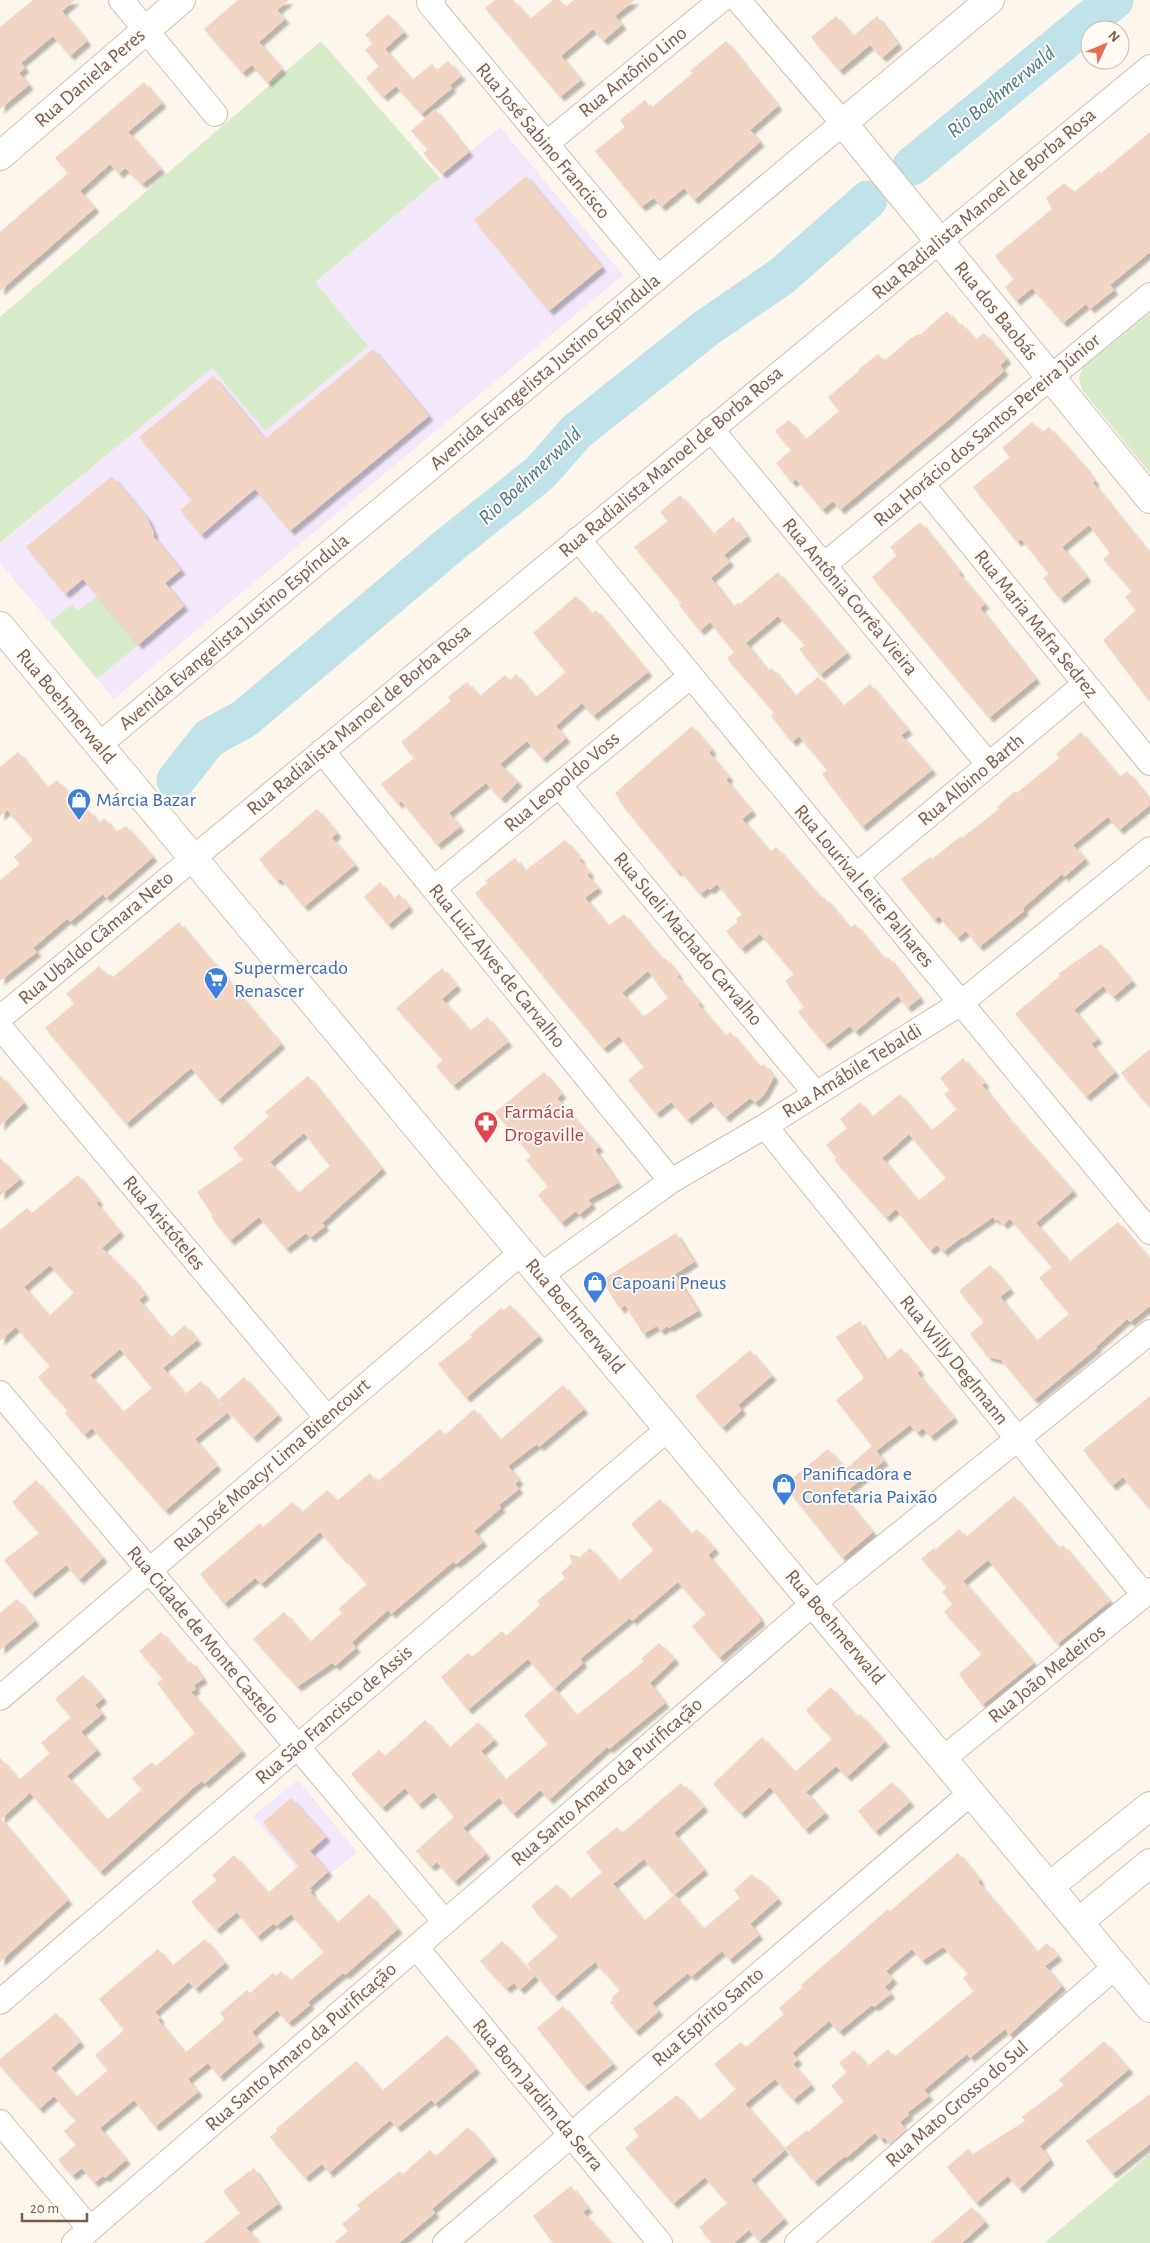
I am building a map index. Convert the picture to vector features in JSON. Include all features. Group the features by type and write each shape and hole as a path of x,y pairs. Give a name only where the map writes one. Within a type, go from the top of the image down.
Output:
{"main road":[{"name":"Rua Daniela Peres","path":"0,156 181,0"},
{"name":"Avenida Evangelista Justino Espíndula","path":"843,123 990,0"},
{"name":"Rua dos Baobás","path":"843,123 1150,499"},
{"name":"Rua Boehmerwald","path":"0,626 944,1758 1150,2008"},
{"path":"1050,1886 1150,1806"},
{"path":"1080,1922 1150,1864"}],"street":[{"path":"121,0 215,114"},
{"name":"Rua Antônio Lino","path":"546,144 721,0"},
{"path":"738,0 843,123"},
{"name":"Rua José Sabino Francisco","path":"431,2 658,278"},
{"name":"Rua Radialista Manoel de Borba Rosa","path":"193,857 1150,67"},
{"name":"Avenida Evangelista Justino Espíndula","path":"99,744 843,123"},
{"name":"Rua Horácio dos Santos Pereira Júnior","path":"824,565 1150,296"},
{"name":"Rua Antônia Corrêa Vieira","path":"712,429 989,765"},
{"name":"Rua Maria Mafra Sedrez","path":"922,484 1150,763"},
{"name":"Rua Lourival Leite Palhares","path":"578,539 1150,1232"},
{"name":"Rua Leopoldo Voss","path":"434,888 691,676"},
{"name":"Rua Albino Barth","path":"856,876 1085,684"},
{"name":"Rua Luiz Alves de Carvalho","path":"322,750 671,1181"},
{"name":"Rua Sueli Machado Carvalho","path":"559,785 816,1094"},
{"name":"Rua Amábile Tebaldi","path":"541,1276 671,1181 765,1126 961,1003 1148,856"},
{"name":"Rua Ubaldo Câmara Neto","path":"0,1018 193,857"},
{"name":"Rua Aristóteles","path":"0,1027 327,1418"},
{"name":"Rua Willy Deglmann","path":"765,1126 1018,1439 1147,1592"},
{"name":"Rua José Moacyr Lima Bitencourt","path":"0,1698 522,1252"},
{"name":"Rua Santo Amaro da Purificação","path":"82,2236 814,1603 1150,1332"},
{"name":"Rua Cidade de Monte Castelo","path":"0,1393 445,1922"},
{"name":"Rua São Francisco de Assis","path":"0,2002 669,1428"},
{"name":"Rua João Medeiros","path":"944,1758 1147,1592"},
{"name":"Rua Espírito Santo","path":"445,2243 972,1792"},
{"name":"Rua Bom Jardim da Serra","path":"416,1947 660,2243"},
{"name":"Rua Mato Grosso do Sul","path":"797,2243 1116,1966"},
{"path":"0,2122 82,2236"}],"shaded area":[{"path":"500,127 623,275 114,699 0,563 0,544"},
{"path":"298,1780 357,1852 313,1888 253,1816"}],"green space":[{"path":"321,41 440,178 315,282 368,346 265,431 212,368 0,543 0,317"},
{"path":"1150,313 1150,473 1082,390 1079,378 1083,367"},
{"path":"97,596 138,645 97,679 50,622 72,604 78,611"},
{"path":"1150,2154 1150,2243 1044,2243"}],"building":[{"path":"33,0 75,0 62,11 87,41 70,56 53,36 21,63 25,68 19,73 29,85 0,109 0,27"},
{"path":"238,0 289,0 277,10 285,19 259,42 282,69 267,83 252,65 242,73 204,29"},
{"path":"495,0 513,0 530,19 553,0 560,0 565,7 574,0 635,0 615,16 622,25 603,41 593,29 561,56 581,80 560,97 485,8"},
{"path":"388,14 404,32 385,49 412,80 432,64 437,70 448,61 461,76 450,85 452,88 421,114 396,86 383,97 366,78 379,66 365,50 373,43 365,35"},
{"path":"836,16 853,36 877,16 898,44 882,58 870,45 839,71 811,37"},
{"path":"726,41 778,106 750,130 760,142 694,200 684,188 661,207 654,198 641,207 595,151 625,127 620,120 645,100 651,108 693,73 690,71"},
{"path":"144,82 162,103 128,132 161,169 142,184 125,168 119,174 110,164 80,191 95,208 0,291 0,232 68,173 55,158"},
{"path":"435,109 469,152 442,174 423,153 428,149 411,131"},
{"path":"1150,132 1150,252 1110,285 1114,290 1090,309 1086,304 1063,323 1032,288 1016,301 1005,287 1014,279 995,256 1052,209 1046,198 1064,183 1074,192 1100,171 1101,173"},
{"path":"526,176 602,267 549,311 474,220"},
{"path":"947,311 959,326 962,324 975,340 984,333 1007,359 1000,365 1004,371 840,510 833,501 822,510 796,479 792,483 776,463 791,450 775,431 789,420 805,440 839,411 828,397 878,354 884,361 911,338 920,335"},
{"path":"373,349 429,416 290,531 255,489 201,535 180,510 192,500 139,437 213,376 265,439"},
{"path":"1032,422 1042,432 1049,427 1083,465 1095,481 1093,483 1150,554 1150,702 1103,640 1136,610 1125,597 1132,591 1103,559 1110,553 1089,525 1062,547 1087,577 1060,599 1043,578 1049,574 1021,539 1017,542 973,487 1010,457 1002,448"},
{"path":"112,476 147,518 154,533 153,536 181,570 165,583 184,606 138,645 83,579 65,594 26,547"},
{"path":"680,495 713,534 733,517 747,536 724,555 730,562 711,578 733,607 739,602 740,604 778,572 847,653 820,675 799,649 805,645 778,616 746,643 768,671 772,668 795,696 818,677 843,706 870,684 908,730 901,735 932,770 862,827 822,774 827,770 799,736 792,742 771,716 774,713 727,658 734,652 710,622 700,631 679,605 681,603 634,547 668,521 660,512"},
{"path":"920,522 960,572 958,573 985,604 980,608 1036,679 989,718 872,577 897,555 890,547"},
{"path":"576,596 591,614 596,610 648,672 593,716 582,703 556,726 566,738 542,759 527,741 500,764 518,782 501,799 486,783 449,813 460,827 437,845 401,801 398,804 381,784 414,758 401,742 451,701 448,697 467,682 480,696 505,675 510,680 516,674 535,698 566,672 533,633"},
{"path":"692,726 712,750 709,753 729,777 726,780 752,811 742,819 770,852 776,847 822,899 824,897 850,928 855,924 882,956 886,959 888,957 920,998 907,1008 898,996 855,1032 850,1026 825,1045 798,1012 804,1007 785,981 794,974 760,934 741,949 726,931 738,922 736,919 742,914 717,884 710,890 708,888 700,894 679,870 677,872 619,801 615,793"},
{"path":"1081,732 1119,777 1127,771 1150,800 1150,805 1119,830 1108,817 1073,845 1085,859 1064,877 1062,874 1023,908 1024,911 979,947 966,931 957,938 939,916 934,920 901,879 930,857 932,859 961,836 962,838 999,809 997,807 1015,791 1017,793 1059,758 1056,754"},
{"path":"18,752 47,788 57,780 85,812 88,810 99,823 104,818 116,832 126,826 153,857 106,898 103,894 70,922 67,919 33,948 37,952 0,981 0,880 20,864 14,857 33,840 7,810 0,816 0,767"},
{"path":"317,809 337,833 332,838 355,865 304,907 281,879 277,881 259,859"},
{"path":"565,840 581,859 579,860 590,873 587,875 598,888 585,898 608,926 624,914 663,960 665,958 679,975 677,976 700,1003 698,1004 725,1036 730,1032 760,1067 764,1064 774,1077 764,1095 755,1103 750,1098 725,1118 711,1101 687,1120 671,1102 656,1114 628,1080 644,1067 619,1036 603,1049 475,893 487,883 485,881 515,858 525,871","holes":["648,971 668,998 643,1017 622,993"]},
{"path":"380,882 393,899 399,894 409,907 388,925 364,897"},
{"path":"179,922 281,1044 218,1100 191,1068 126,1124 45,1028 75,1003 66,994 99,966 107,976 110,974 113,977"},
{"path":"1101,944 1132,981 1113,997 1103,986 1074,1010 1098,1039 1091,1044 1115,1072 1086,1097 1015,1014 1060,976 1058,974"},
{"path":"442,968 457,986 442,999 470,1031 487,1017 508,1042 453,1086 436,1066 443,1060 396,1008"},
{"path":"1150,1049 1150,1108 1121,1073"},
{"path":"963,1058 985,1083 982,1085 1008,1118 1073,1191 1036,1223 1069,1262 1118,1222 1150,1260 1150,1306 1130,1322 1127,1319 1097,1348 1034,1400 1001,1360 988,1357 970,1334 984,1322 959,1291 990,1265 1010,1289 1000,1297 1036,1341 1069,1314 1039,1278 1052,1267 1010,1219 1003,1225 998,1219 996,1221 993,1217 943,1252 937,1245 930,1251 896,1209 886,1218 834,1160 837,1158 826,1145 847,1128 840,1119 860,1102 872,1117 900,1094 931,1131 957,1109 944,1094 950,1090 940,1078","holes":["909,1134 946,1178 918,1201 882,1158"]},
{"path":"544,1072 562,1094 557,1098 599,1147 595,1150 618,1183 588,1200 592,1204 579,1215 576,1211 561,1223 538,1195 548,1186 526,1160 531,1156 495,1112"},
{"path":"0,1075 24,1103 0,1126"},
{"path":"308,1076 382,1169 322,1223 325,1226 310,1238 306,1233 286,1249 259,1217 230,1241 211,1217 213,1216 197,1192 244,1159 233,1148 269,1116 265,1112","holes":["304,1133 330,1166 298,1193 270,1162"]},
{"path":"0,1158 20,1179 0,1196"},
{"path":"78,1175 99,1201 96,1203 120,1232 102,1248 133,1279 145,1295 139,1300 170,1338 185,1325 197,1340 163,1368 185,1394 201,1381 227,1413 195,1439 217,1466 165,1511 92,1428 84,1435 65,1413 68,1411 38,1377 50,1366 16,1327 0,1341 0,1230 27,1208 32,1213","holes":["50,1265 74,1293 49,1316 24,1287","120,1349 152,1388 123,1412 90,1375"]},
{"path":"676,1233 694,1262 675,1274 698,1311 669,1328 668,1326 660,1331 657,1326 643,1334 625,1305 620,1309 602,1280"},
{"path":"510,1305 539,1336 466,1398 438,1364 472,1337 470,1335 501,1308 504,1310"},
{"path":"860,1321 886,1361 901,1348 920,1371 917,1373 954,1418 930,1437 923,1428 917,1433 910,1425 876,1451 884,1461 842,1495 873,1532 842,1558 784,1485 828,1449 847,1468 872,1446 836,1400 864,1378 836,1337"},
{"path":"750,1350 772,1376 738,1405 742,1410 722,1428 695,1396"},
{"path":"244,1377 278,1415 253,1438 218,1400"},
{"path":"563,1385 584,1409 539,1447 537,1444 508,1466 519,1480 515,1484 519,1489 499,1505 501,1508 474,1531 483,1542 456,1564 453,1562 391,1614 388,1610 352,1642 356,1648 335,1666 332,1663 297,1687 253,1639 284,1612 310,1642 342,1613 338,1609 367,1584 320,1532 261,1584 255,1578 224,1604 200,1574 260,1523 263,1527 292,1502 302,1512 327,1490 337,1501 370,1473 377,1482 440,1429 445,1435 474,1409 500,1440"},
{"path":"1150,1396 1150,1510 1123,1477 1112,1486 1083,1450"},
{"path":"36,1480 103,1558 79,1580 66,1565 31,1594 4,1560 39,1533 12,1502"},
{"path":"1014,1496 1059,1549 1063,1545 1110,1601 1057,1644 988,1560 963,1581 1034,1663 982,1705 959,1674 982,1654 944,1612 953,1604 942,1592 947,1587 921,1559 934,1548 935,1550 959,1529 966,1537"},
{"path":"660,1499 691,1534 697,1529 715,1549 708,1555 761,1621 719,1658 692,1626 706,1614 678,1582 632,1621 630,1618 580,1659 583,1663 554,1689 528,1659 468,1710 441,1677 468,1653 472,1657 502,1631 506,1636 540,1605 537,1601 565,1578 561,1573 572,1563 569,1554 580,1557 590,1548 619,1581 654,1550 631,1524"},
{"path":"17,1599 35,1621 0,1650 0,1613"},
{"path":"161,1632 188,1663 191,1661 203,1679 194,1685 196,1689 191,1692 242,1751 204,1784 202,1781 193,1788 100,1872 30,1793 1,1819 68,1900 0,1962 0,1758 19,1780 50,1753 41,1743 71,1717 55,1699 83,1675 103,1698 95,1705 102,1714 81,1732 97,1750 67,1776 107,1820 142,1789 132,1778 152,1762 156,1766 195,1733 157,1683 163,1679 139,1651"},
{"path":"659,1643 675,1659 650,1683 665,1703 609,1749 607,1747 549,1800 540,1790 513,1814 499,1798 463,1828 486,1854 454,1882 437,1862 431,1867 416,1851 454,1817 434,1792 418,1805 405,1788 382,1808 351,1774 379,1750 385,1756 425,1720 449,1748 478,1722 494,1740 481,1751 505,1780 548,1744 524,1715 554,1689 576,1716 644,1661 641,1659"},
{"path":"831,1687 857,1717 860,1714 885,1742 847,1777 836,1766 806,1792 825,1813 805,1830 770,1787 741,1814 713,1784 762,1737 795,1772 832,1739 806,1710"},
{"path":"892,1782 910,1802 875,1832 858,1811"},
{"path":"681,1783 684,1787 686,1786 704,1807 674,1833 704,1870 674,1895 703,1929 740,1898 734,1890 752,1874 759,1881 760,1879 778,1899 750,1924 759,1935 729,1960 722,1951 691,1977 688,1973 652,2003 659,2011 635,2032 610,2002 613,2000 611,1998 620,1990 595,1962 554,1997 527,1964 558,1937 531,1906 557,1884 570,1899 602,1872 586,1852 617,1827 622,1833","holes":["644,1859 674,1895 644,1921 613,1884"]},
{"path":"291,1798 326,1837 310,1851 328,1872 310,1888 312,1891 310,1892 337,1923 369,1894 398,1929 345,1975 343,1973 308,2002 310,2005 288,2023 277,2010 252,2032 260,2042 219,2077 208,2063 188,2079 198,2092 155,2127 134,2100 100,2128 126,2160 105,2178 103,2176 94,2183 82,2168 72,2176 58,2160 76,2145 64,2131 76,2121 54,2096 39,2109 0,2066 0,2059 56,2013 80,2042 51,2068 76,2097 108,2070 95,2055 124,2030 99,1999 158,1949 172,1966 205,1939 225,1963 195,1989 189,1982 155,2012 160,2018 158,2020 185,2053 225,2019 220,2013 247,1990 250,1993 273,1973 276,1976 281,1971 290,1981 324,1952 291,1914 276,1926 274,1923 257,1937 237,1912 216,1930 191,1902 217,1880 212,1875 234,1855 268,1893 299,1866 263,1822"},
{"path":"958,1853 980,1880 978,1882 1037,1952 1047,1943 1058,1956 1045,1966 1062,1986 1009,2035 1005,2029 970,2058 967,2054 924,2090 929,2096 907,2113 909,2115 900,2122 906,2130 890,2144 884,2137 881,2140 875,2133 814,2182 785,2148 807,2130 808,2132 844,2101 831,2086 847,2072 839,2063 854,2050 868,2066 888,2049 894,2057 974,1991 963,1978 968,1973 943,1947 922,1961 912,1949 886,1971 893,1979 885,1987 891,1994 874,2007 872,2005 839,2032 829,2021 792,2053 798,2060 793,2064 811,2085 793,2100 775,2079 745,2104 785,2150 751,2180 784,2219 759,2241 749,2230 734,2243 712,2243 699,2227 727,2203 705,2177 673,2204 625,2148 639,2136 633,2129 677,2095 699,2121 736,2089 714,2064 741,2042 746,2047 784,2014 779,2008 803,1987 801,1985 888,1909 890,1911"},
{"path":"502,1941 535,1976 520,1990 514,1983 506,1989 480,1961"},
{"path":"563,2006 613,2064 584,2087 537,2028"},
{"path":"447,2035 476,2069 435,2104 431,2100 397,2128 390,2120 329,2173 322,2164 305,2178 270,2137 277,2131 276,2129 356,2061 382,2091"},
{"path":"1104,2041 1129,2069 1040,2146 1050,2160 1019,2189 1008,2176 976,2203 947,2167 968,2149 973,2154 1025,2121 1022,2117 1064,2085 1059,2080"},
{"path":"1150,2094 1150,2144 1112,2174 1086,2141"},
{"path":"468,2127 493,2157 432,2209 435,2213 399,2243 334,2243 348,2231 342,2224 360,2209 357,2205 400,2171 403,2174 430,2150 436,2156"},
{"path":"254,2168 278,2204 246,2228 260,2243 203,2243 240,2213 223,2191"},
{"path":"571,2186 588,2208 583,2212 611,2243 553,2243 533,2216"},
{"path":"972,2207 985,2222 962,2243 930,2243"}],"waterway":[{"name":"Rio Boehmerwald","path":"912,166 1114,0"},
{"name":"Rio Boehmerwald","path":"176,780 209,738 244,719 452,543 540,473 576,432 705,329 782,276 868,200"}],"place":[{"name":"Márcia Bazar","path":"79,821"},
{"name":"Supermercado Renascer","path":"216,1000"},
{"name":"Farmácia Drogaville","path":"486,1144"},
{"name":"Capoani Pneus","path":"595,1304"},
{"name":"Panificadora e Confetaria Paixão","path":"784,1506"}]}
